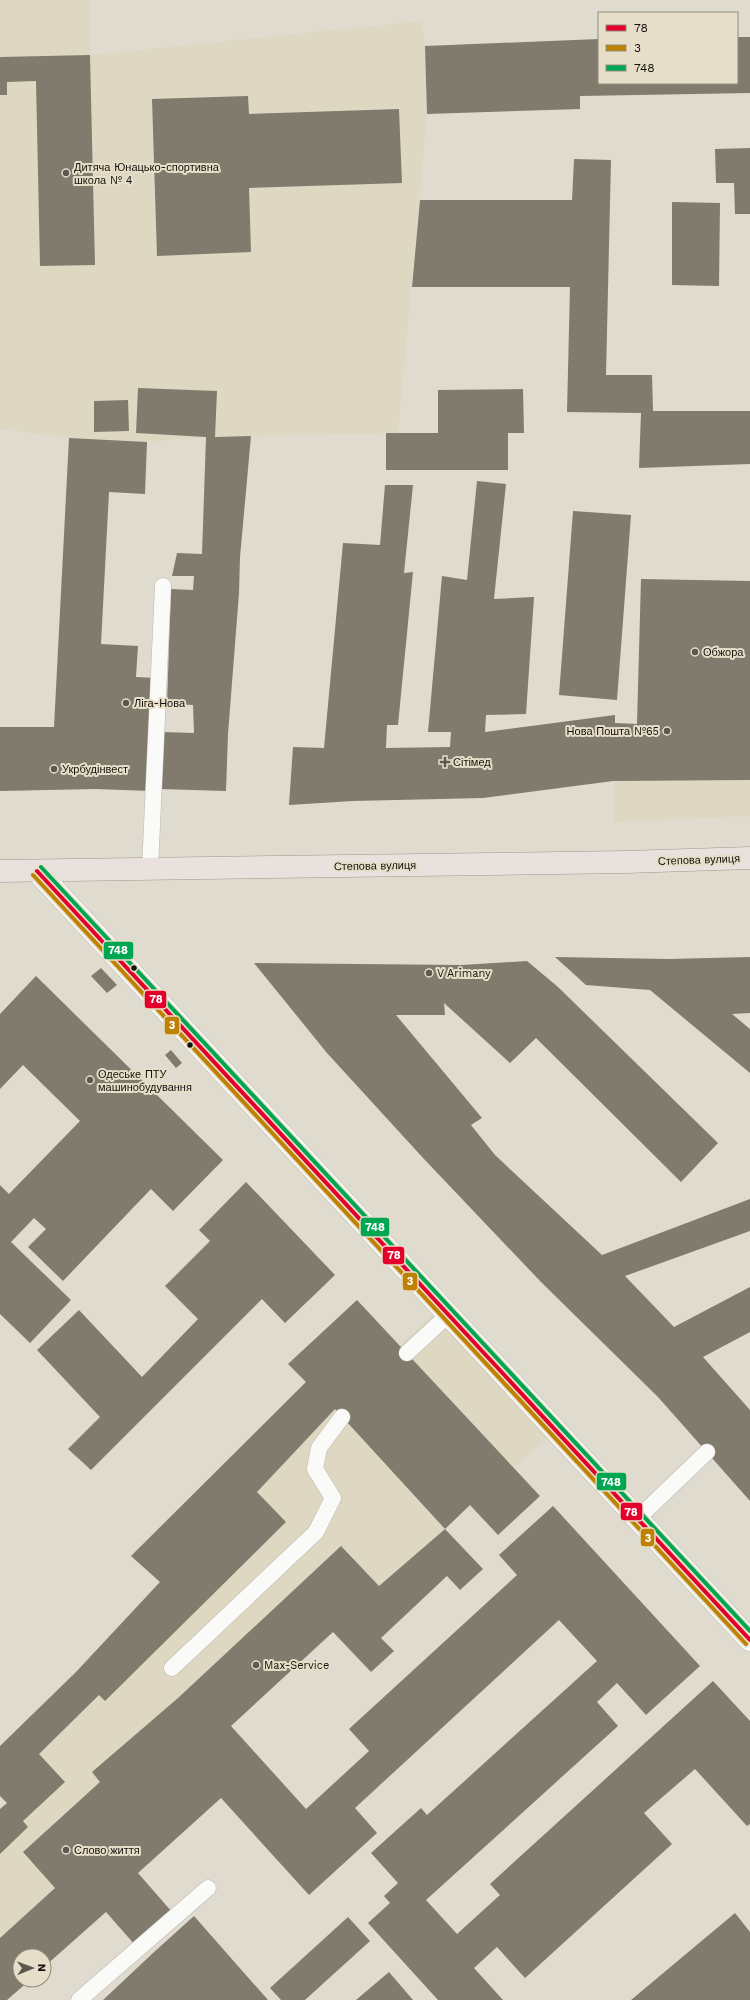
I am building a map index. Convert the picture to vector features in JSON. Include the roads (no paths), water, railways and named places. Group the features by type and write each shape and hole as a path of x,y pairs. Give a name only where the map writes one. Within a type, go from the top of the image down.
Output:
{"main road":[{"name":"Степова вулиця","path":"0,871 626,862 750,858"},
{"path":"37,871 750,1640"}],"lane":[{"path":"150,870 163,586"},
{"path":"407,1353 448,1315"},
{"path":"172,1668 316,1532 333,1498 314,1469 319,1448 342,1417"},
{"path":"638,1518 707,1452"},
{"path":"79,2000 208,1888"}],"place":[{"name":"Дитяча Юнацько-спортивна школа № 4","path":"66,173"},
{"name":"Обжора","path":"695,652"},
{"name":"Ліга-Нова","path":"126,703"},
{"name":"Нова Пошта №65","path":"667,731"},
{"name":"Сітімед","path":"445,762"},
{"name":"Укрбудінвест","path":"54,769"},
{"name":"V Arimany","path":"429,973"},
{"name":"Одеське ПТУ машинобудування","path":"90,1080"},
{"name":"Max-Service","path":"256,1665"},
{"name":"Слово життя","path":"66,1850"}]}
